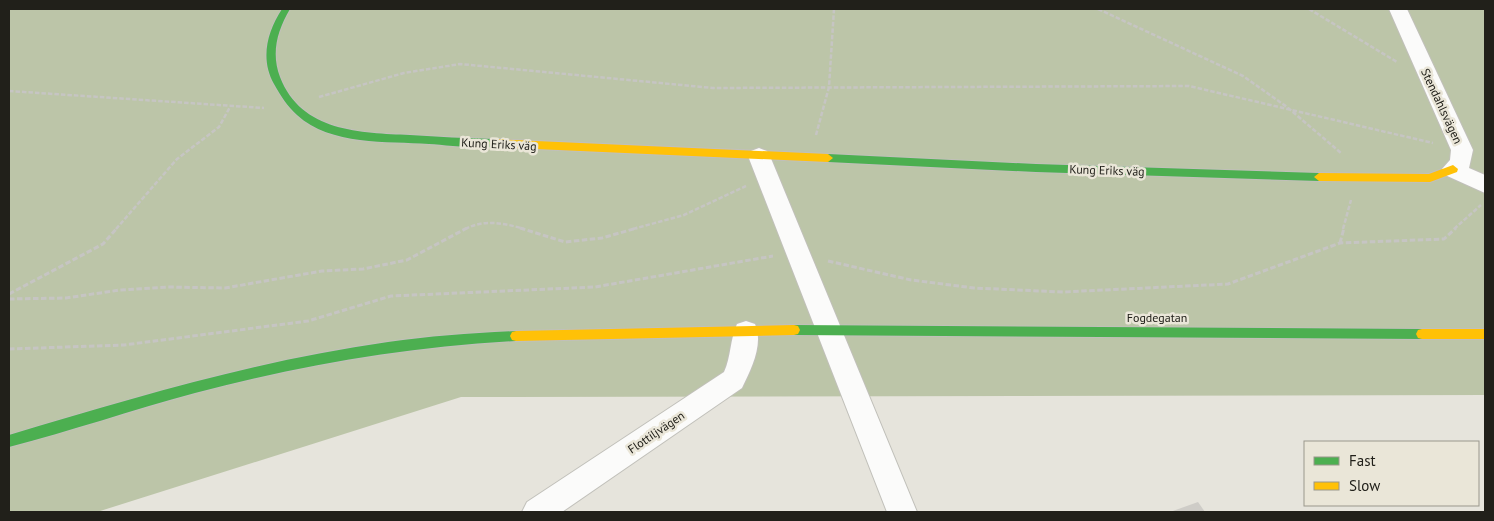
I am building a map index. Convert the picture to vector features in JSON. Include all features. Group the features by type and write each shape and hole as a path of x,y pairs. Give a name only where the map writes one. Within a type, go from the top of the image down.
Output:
{"street":[{"name":"Kung Eriks väg","path":"286,9 278,17 269,40 270,66 290,105 320,126 361,137 1036,168 1398,179 1430,178 1453,169"},
{"name":"Stendahlsvägen","path":"1398,9 1462,150 1461,163 1453,169"},
{"path":"759,156 902,512"},
{"path":"1453,169 1485,185"},
{"name":"Fogdegatan","path":"9,441 128,405 220,380 408,345 511,336 828,329 1485,334"},
{"name":"Flottiljvägen","path":"537,512 733,380 741,363 746,332"}],"path":[{"path":"810,158 829,87 834,9"},
{"path":"1098,9 1133,27 1229,68 1287,108"},
{"path":"1309,9 1431,82"},
{"path":"9,91 255,110 290,105 404,73 460,64 713,88 1189,86 1462,150"},
{"path":"9,294 102,244 177,159 219,127 230,107"},
{"path":"9,299 66,298 120,290 168,287 225,288 322,271 364,269 407,260 477,223 506,224 565,242 602,238 684,216 733,191 767,178"},
{"path":"9,348 124,345 308,321 391,296 595,287 777,256 799,254 911,280 974,288 1063,292 1228,284 1340,243 1444,240 1485,201"}],"green space":[{"path":"9,9 1485,9 1485,395 461,397 97,512 9,512"}],"building":[{"path":"1198,502 1205,512 1170,512"}],"traffic: fast":[{"path":"286,9 273,35 271,44 273,71 288,99 301,113 316,123 351,135 494,143"},
{"path":"828,158 1036,168 1319,177"},
{"path":"794,330 1422,334"},
{"path":"9,441 196,387 323,358 387,347 516,336"}],"traffic: slow":[{"path":"494,143 828,158"},
{"path":"1319,177 1430,178 1453,169"},
{"path":"516,336 794,330"},
{"path":"1422,334 1485,334"}]}
